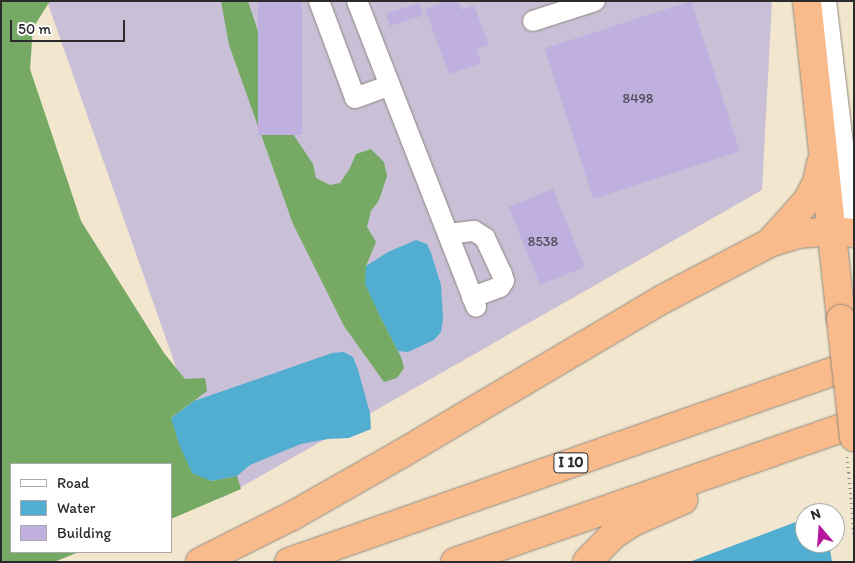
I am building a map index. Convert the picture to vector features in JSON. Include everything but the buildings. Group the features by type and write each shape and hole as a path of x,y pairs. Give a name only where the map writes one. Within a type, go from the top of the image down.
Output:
{"highway":[{"path":"807,1 824,154 848,233 841,319 854,436"},
{"path":"769,243 808,200 817,182 824,154"},
{"path":"200,562 292,516 663,299 769,243 798,234 848,233"},
{"name":"I 10","path":"289,562 854,364"},
{"path":"455,562 854,424"},
{"path":"587,562 613,535 633,522 805,440"}],"street":[{"path":"319,1 355,98 390,86"},
{"path":"357,1 474,302 500,287 504,281 502,274 485,238 474,231 448,234"},
{"path":"533,21 595,1"},
{"path":"826,1 848,233"}],"path":[{"path":"849,473 854,534"}],"shaded area":[{"path":"47,1 772,1 762,190 222,498"}],"green space":[{"path":"1,1 50,1 33,28 30,69 81,221 164,353 185,379 205,378 207,391 171,418 211,481 237,476 241,489 172,519 172,463 10,463 10,553 76,553 54,562 1,562"},
{"path":"221,1 248,1 291,131 313,164 316,178 330,185 340,183 350,168 356,154 371,149 384,162 387,176 379,200 371,211 367,227 376,242 366,266 378,312 401,357 404,368 397,378 384,382 344,326 293,224 229,45"}],"water":[{"path":"416,240 427,244 441,285 443,319 441,332 434,340 408,352 398,351 365,284 366,266 388,252"},
{"path":"344,352 353,357 358,370 370,413 371,429 349,438 328,439 301,444 250,465 237,476 211,481 192,473 179,444 171,418 194,401 332,353"},
{"path":"795,522 795,553 831,553 832,562 689,562"}]}
